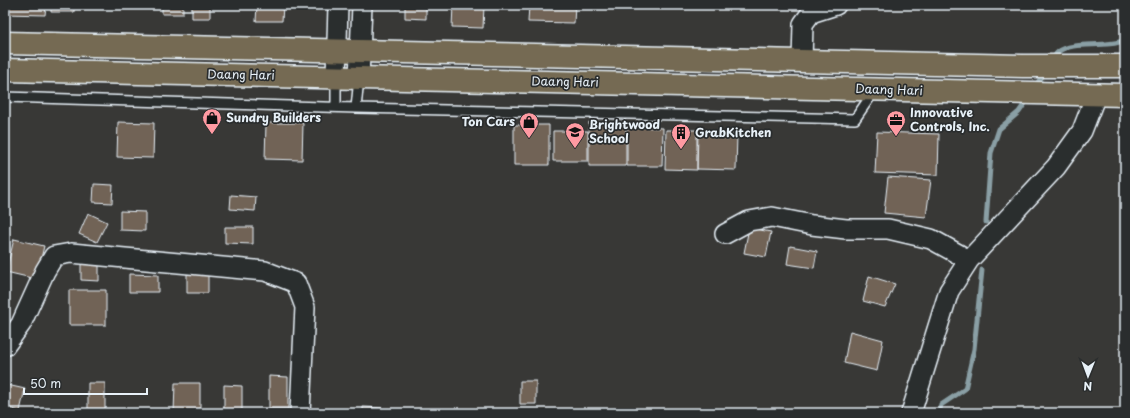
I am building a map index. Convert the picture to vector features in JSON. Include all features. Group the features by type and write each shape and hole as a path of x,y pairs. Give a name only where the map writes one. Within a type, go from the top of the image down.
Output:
{"main road":[{"path":"5,43 1023,66 1125,66"},
{"name":"Daang Hari","path":"5,70 1125,95"}],"street":[{"path":"336,78 338,5"},
{"path":"359,78 362,5"},
{"path":"802,61 803,24 811,13 836,5"},
{"path":"911,413 949,292 969,260 1056,167 1082,131 1096,95"},
{"path":"725,234 749,221 772,217 812,225 846,229 888,229 931,239 969,260"},
{"path":"5,346 22,324 45,271 54,256 71,253 265,271 296,283 304,307 300,413"}],"lane":[{"path":"336,78 336,107"},
{"path":"356,108 359,78"},
{"path":"5,97 356,108 855,119 876,89"}],"building":[{"path":"5,5 46,5 45,15 5,14"},
{"path":"51,5 74,5 74,12 51,12"},
{"path":"125,5 143,5 143,9 125,9"},
{"path":"162,5 183,5 183,14 162,14"},
{"path":"192,5 210,5 210,18 192,18"},
{"path":"257,5 283,5 282,21 256,21"},
{"path":"405,5 426,5 426,19 405,18"},
{"path":"453,5 484,5 483,28 452,27"},
{"path":"529,5 575,5 574,23 528,22"},
{"path":"118,122 154,123 153,158 117,157"},
{"path":"589,122 626,122 626,166 589,166"},
{"path":"266,123 303,123 302,160 265,159"},
{"path":"514,125 549,125 549,165 514,165"},
{"path":"627,127 663,128 662,166 627,166"},
{"name":"GrabKitchen","path":"666,130 697,130 697,170 665,169"},
{"path":"553,131 588,131 588,161 553,161"},
{"path":"877,132 939,134 938,175 875,173"},
{"path":"698,133 737,134 736,170 697,169"},
{"path":"888,177 931,180 926,217 884,213"},
{"path":"94,184 113,185 112,203 93,202"},
{"path":"231,195 256,197 255,211 230,209"},
{"path":"120,211 145,212 145,231 120,230"},
{"path":"88,213 107,222 97,242 79,234"},
{"path":"225,227 253,227 253,244 225,243"},
{"path":"749,228 771,232 766,257 744,253"},
{"path":"14,239 44,246 36,279 6,272"},
{"path":"790,246 817,251 814,268 787,264"},
{"path":"81,262 99,262 99,281 81,280"},
{"path":"129,274 158,275 158,292 129,292"},
{"path":"187,274 208,274 208,293 187,293"},
{"path":"869,276 895,284 885,307 863,301"},
{"path":"69,290 106,290 106,325 69,325"},
{"path":"850,331 883,340 877,371 844,363"},
{"path":"269,376 288,377 288,409 269,409"},
{"path":"520,381 536,381 536,404 520,404"},
{"path":"88,383 105,383 105,409 88,409"},
{"path":"175,383 200,383 200,413 174,413"},
{"path":"7,385 25,389 20,411 5,407"},
{"path":"224,385 242,386 242,413 224,413"},
{"path":"363,407 382,408 382,413 363,413"}],"waterway":[{"path":"1052,60 1057,53 1064,48 1081,45 1117,43 1125,40"},
{"path":"1035,87 1045,72"},
{"path":"986,222 991,153 999,129 1019,112 1028,99"},
{"path":"939,413 941,405 965,389 974,349 982,270"}],"place":[{"name":"Sundry Builders","path":"212,135"},
{"name":"Innovative Controls, Inc.","path":"896,137"},
{"name":"Ton Cars","path":"529,139"},
{"name":"Brightwood School","path":"575,149"},
{"name":"GrabKitchen","path":"681,150"}]}
